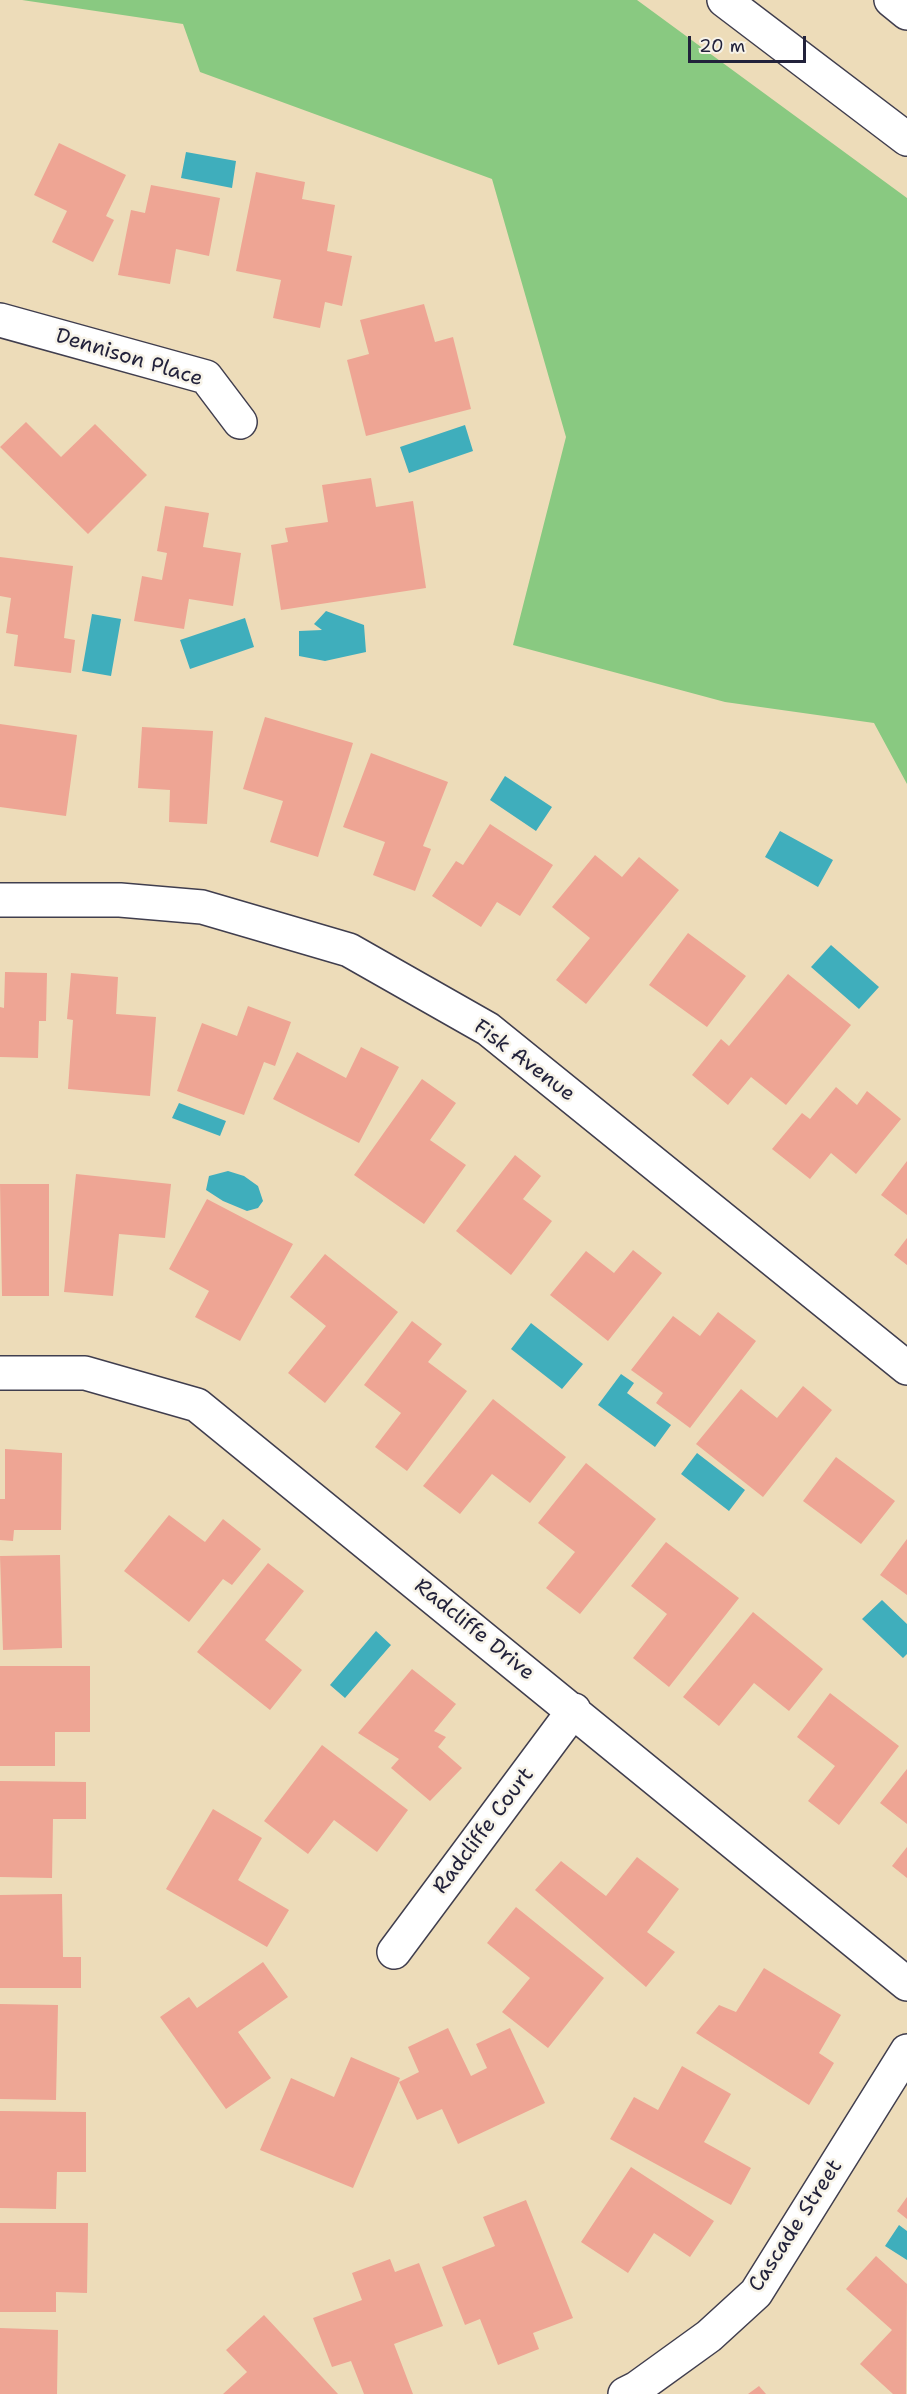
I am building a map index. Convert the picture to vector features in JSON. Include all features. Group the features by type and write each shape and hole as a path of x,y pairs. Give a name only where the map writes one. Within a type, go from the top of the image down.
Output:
{"street":[{"path":"724,0 907,139"},
{"path":"891,0 907,13"},
{"name":"Dennison Place","path":"0,320 206,377 240,422"},
{"name":"Fisk Avenue","path":"0,900 120,900 202,908 349,950 489,1029 907,1368"},
{"name":"Radcliffe Drive","path":"0,1373 85,1373 197,1405 574,1710 907,1984"},
{"name":"Radcliffe Court","path":"394,1952 574,1710"},
{"name":"Cascade Street","path":"626,2394 709,2336 756,2293 907,2051"}],"green space":[{"path":"22,0 637,0 907,198 907,784 874,723 725,702 513,645 566,437 492,179 200,72 183,24"}],"water":[{"path":"186,152 236,161 232,188 181,178"},
{"path":"465,425 473,451 409,473 400,447"},
{"path":"326,611 364,625 366,652 325,661 299,656 299,631 322,630 314,624"},
{"path":"92,614 121,619 111,676 82,671"},
{"path":"245,618 254,647 190,669 180,640"},
{"path":"505,776 552,807 536,831 490,800"},
{"path":"780,831 833,860 818,887 765,857"},
{"path":"831,945 879,987 859,1009 811,967"},
{"path":"179,1103 226,1121 220,1136 172,1118"},
{"path":"228,1171 244,1176 258,1186 263,1201 258,1208 247,1211 223,1201 206,1190 209,1176"},
{"path":"531,1323 583,1364 562,1389 511,1349"},
{"path":"621,1374 634,1383 627,1393 671,1425 655,1447 598,1405"},
{"path":"697,1453 745,1490 729,1511 681,1474"},
{"path":"882,1600 907,1624 907,1654 903,1658 862,1619"},
{"path":"376,1631 391,1645 345,1698 330,1685"},
{"path":"899,2225 907,2231 907,2260 885,2246"}],"building":[{"path":"59,143 126,175 106,216 114,220 93,262 52,242 67,211 34,195"},
{"path":"256,172 305,182 302,199 335,205 327,251 352,256 342,306 325,302 320,328 273,318 281,280 236,271"},
{"path":"151,185 220,198 209,256 176,249 170,284 118,275 131,210 145,213"},
{"path":"424,304 435,342 453,337 471,409 366,436 347,360 369,354 360,320"},
{"path":"26,422 61,457 95,424 147,475 88,534 0,447"},
{"path":"371,478 376,507 413,501 426,588 281,610 271,545 288,542 285,528 328,522 322,485"},
{"path":"165,506 209,513 203,547 241,553 233,606 189,599 184,629 134,621 142,576 162,580 167,553 157,551"},
{"path":"0,557 73,566 64,638 75,640 71,673 14,666 18,635 6,633 11,598 0,596"},
{"path":"265,717 353,743 318,857 270,842 283,801 243,789"},
{"path":"0,724 77,735 66,816 0,807"},
{"path":"142,727 213,731 207,824 169,822 170,790 138,788"},
{"path":"371,753 448,782 423,846 431,849 415,891 373,875 385,842 343,827"},
{"path":"490,824 553,865 520,916 497,902 481,927 432,896 456,861 463,865"},
{"path":"595,855 622,877 639,857 679,890 586,1004 556,980 590,938 552,907"},
{"path":"688,933 746,976 707,1027 649,985"},
{"path":"5,972 47,973 46,1021 39,1021 38,1058 0,1057 0,1007 4,1008"},
{"path":"71,973 118,977 116,1014 156,1017 150,1096 68,1089 73,1020 67,1019"},
{"path":"788,974 851,1025 786,1105 751,1077 728,1105 692,1075 721,1039 729,1046"},
{"path":"248,1006 291,1022 275,1066 264,1062 244,1115 177,1091 202,1023 237,1036"},
{"path":"361,1047 399,1067 359,1143 273,1099 297,1052 346,1078"},
{"path":"422,1079 456,1103 430,1140 466,1165 424,1224 354,1175"},
{"path":"836,1087 857,1105 867,1091 901,1119 856,1174 831,1153 810,1179 772,1149 802,1113 810,1119"},
{"path":"515,1155 541,1176 523,1199 552,1221 511,1275 456,1231"},
{"path":"907,1161 907,1215 881,1195"},
{"path":"76,1174 171,1184 165,1238 119,1234 113,1296 64,1292"},
{"path":"0,1184 49,1184 49,1296 2,1296"},
{"path":"207,1199 293,1244 240,1341 195,1317 209,1291 169,1269"},
{"path":"907,1238 907,1265 894,1255"},
{"path":"633,1250 662,1273 608,1341 550,1295 586,1251 614,1273"},
{"path":"325,1254 398,1312 325,1403 288,1373 326,1326 290,1297"},
{"path":"718,1312 756,1341 690,1428 656,1403 663,1393 631,1370 673,1316 700,1336"},
{"path":"412,1321 442,1344 428,1362 467,1391 407,1471 375,1447 401,1413 364,1385"},
{"path":"803,1386 832,1410 763,1497 696,1444 741,1389 777,1418"},
{"path":"493,1399 566,1457 530,1503 492,1474 460,1514 423,1486"},
{"path":"5,1449 62,1453 61,1530 14,1530 13,1541 0,1540 0,1499 5,1499"},
{"path":"836,1457 895,1501 861,1544 803,1501"},
{"path":"586,1463 656,1519 580,1614 546,1588 575,1552 538,1523"},
{"path":"169,1515 205,1542 223,1519 261,1549 232,1585 223,1579 189,1622 124,1571"},
{"path":"907,1539 907,1595 880,1575"},
{"path":"666,1542 739,1598 669,1687 633,1658 667,1614 631,1586"},
{"path":"60,1555 62,1648 3,1650 0,1556"},
{"path":"268,1563 304,1591 265,1640 302,1670 270,1710 197,1652"},
{"path":"753,1612 823,1669 789,1711 754,1683 719,1726 683,1697"},
{"path":"0,1666 90,1666 90,1732 55,1732 55,1766 0,1766"},
{"path":"412,1669 456,1704 434,1731 446,1737 438,1747 462,1768 430,1801 391,1768 399,1759 358,1733"},
{"path":"830,1693 899,1746 839,1825 808,1801 835,1766 797,1737"},
{"path":"322,1745 408,1810 377,1852 334,1820 308,1854 264,1821"},
{"path":"907,1769 907,1824 880,1803"},
{"path":"0,1781 86,1782 86,1819 53,1819 52,1878 0,1877"},
{"path":"213,1809 262,1838 238,1880 289,1910 267,1947 166,1889"},
{"path":"907,1847 907,1878 892,1866"},
{"path":"637,1857 679,1889 647,1932 675,1952 646,1987 535,1890 561,1861 606,1896"},
{"path":"62,1894 63,1957 81,1957 81,1988 0,1988 0,1895"},
{"path":"516,1907 604,1978 548,2048 502,2012 530,1978 487,1943"},
{"path":"263,1962 288,1997 238,2032 271,2078 226,2109 160,2017 189,1997 197,2008"},
{"path":"764,1968 841,2015 819,2053 834,2063 809,2105 696,2033 719,2005 736,2012"},
{"path":"0,2004 58,2005 56,2100 0,2099"},
{"path":"448,2028 471,2076 487,2068 476,2044 510,2028 545,2103 458,2144 442,2109 417,2120 399,2082 419,2072 408,2047"},
{"path":"351,2057 400,2078 353,2188 260,2150 291,2078 334,2097"},
{"path":"682,2066 731,2094 704,2142 751,2168 731,2205 610,2139 634,2097 658,2110"},
{"path":"0,2111 86,2112 86,2172 57,2172 56,2209 0,2208"},
{"path":"631,2167 714,2221 690,2257 654,2233 628,2273 581,2242"},
{"path":"907,2197 907,2219 897,2211"},
{"path":"526,2200 573,2318 533,2333 539,2349 498,2365 480,2319 465,2325 442,2267 495,2246 483,2217"},
{"path":"0,2223 88,2223 87,2293 56,2292 56,2312 0,2312"},
{"path":"876,2256 907,2284 906,2394 893,2394 860,2364 892,2330 846,2289"},
{"path":"390,2259 395,2272 419,2263 443,2326 394,2344 413,2394 364,2394 351,2361 332,2367 313,2318 362,2300 352,2273"},
{"path":"264,2315 338,2394 223,2394 247,2372 226,2350"},
{"path":"0,2328 58,2330 57,2394 0,2394"},
{"path":"759,2386 766,2394 748,2394"}]}
